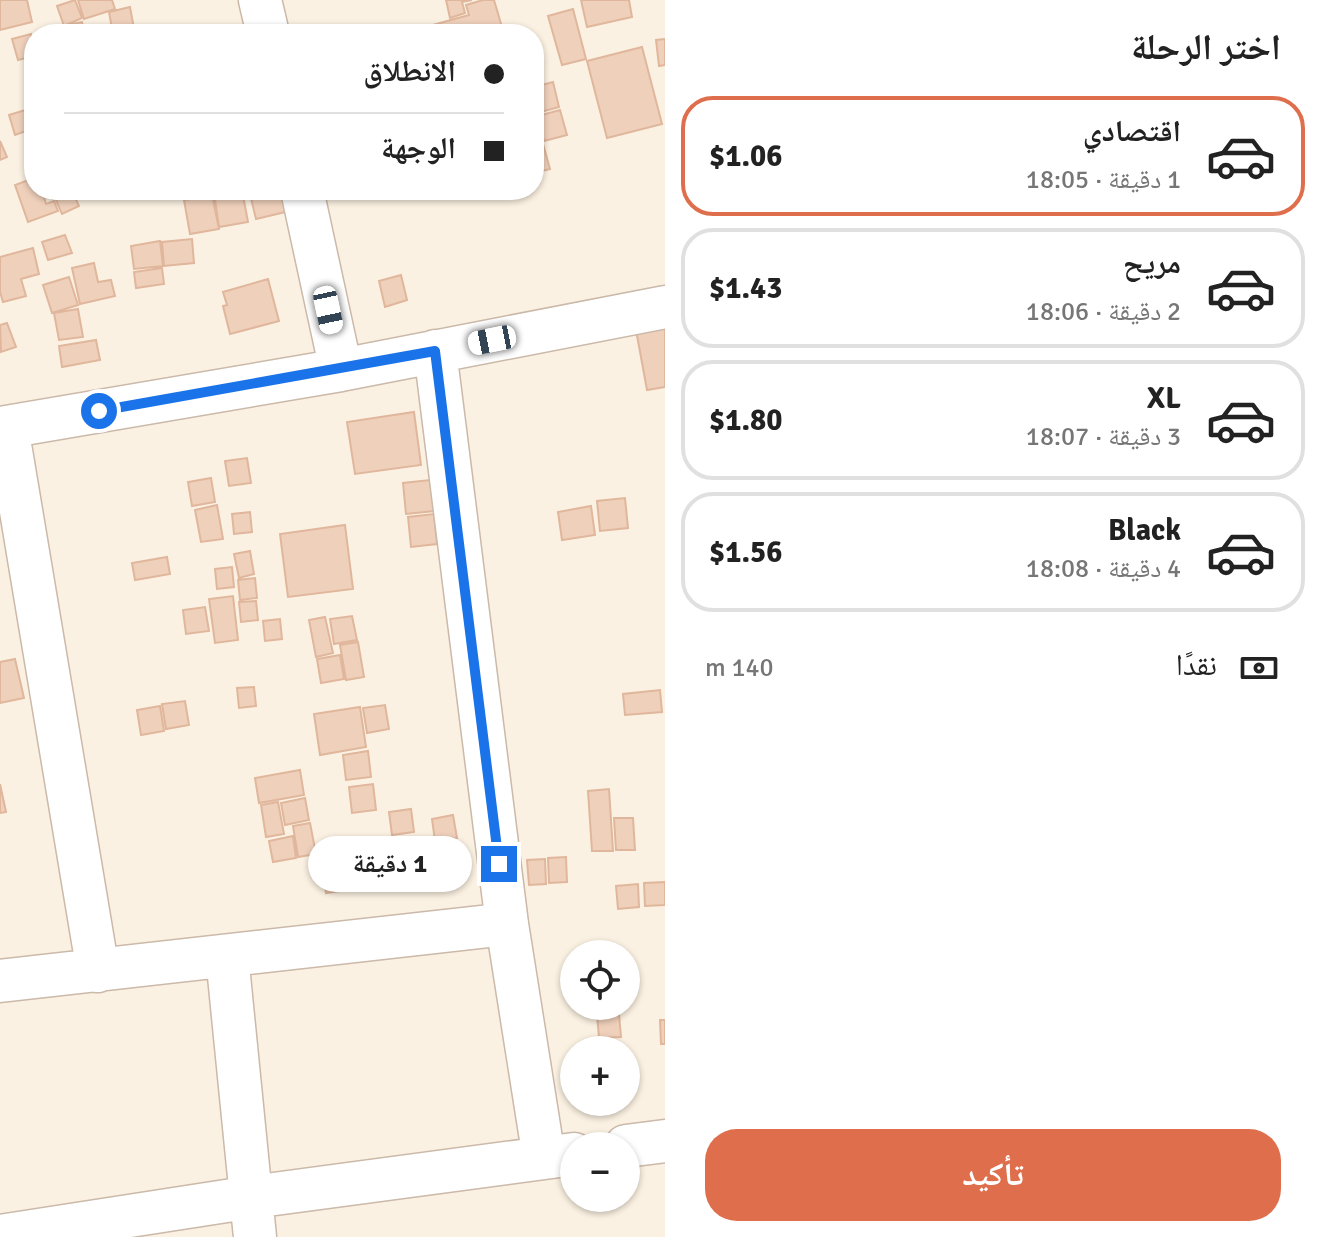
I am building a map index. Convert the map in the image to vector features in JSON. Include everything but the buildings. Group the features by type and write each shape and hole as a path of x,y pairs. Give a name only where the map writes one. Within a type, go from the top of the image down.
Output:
{"street":[{"path":"260,0 266,24"},
{"path":"304,200 341,370"},
{"path":"98,971 4,428 341,370 665,307"},
{"path":"0,1236 254,1217 559,1156 507,924 435,351"},
{"path":"0,981 507,924"},
{"path":"227,956 254,1217"},
{"path":"640,1144 665,1141"}],"route":[{"path":"99,411 435,351 499,864"}]}
